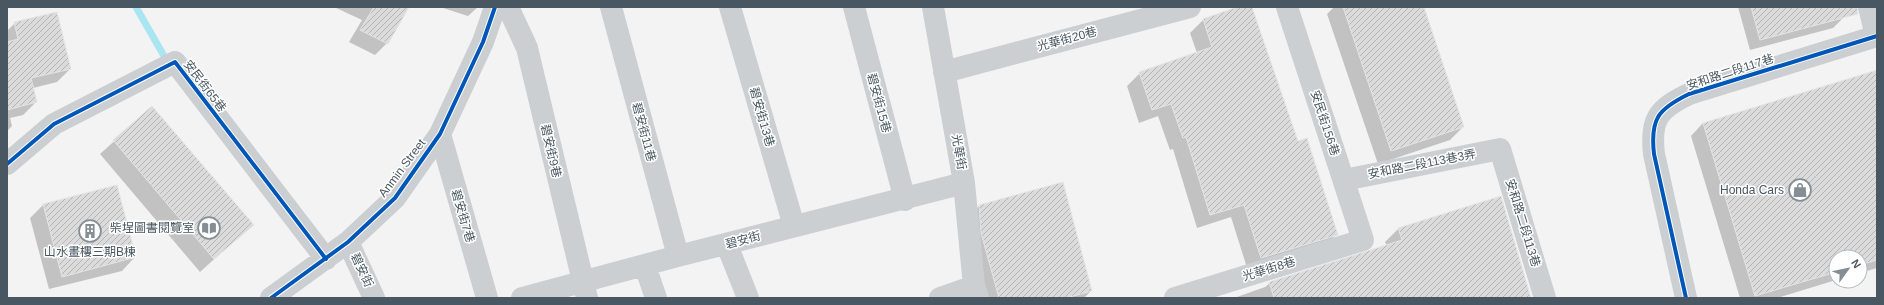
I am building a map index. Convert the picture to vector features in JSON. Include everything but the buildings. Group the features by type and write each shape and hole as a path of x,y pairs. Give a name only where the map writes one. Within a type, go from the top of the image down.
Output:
{"street":[{"name":"Anmin Street","path":"271,298 348,242 396,198 440,134 483,42 496,7"},
{"name":"碧安街9巷","path":"508,7 527,48 584,290"},
{"name":"碧安街11巷","path":"611,7 678,256"},
{"name":"碧安街13巷","path":"730,7 794,226"},
{"name":"碧安街15巷","path":"854,7 905,200"},
{"name":"光華街","path":"933,7 964,183 976,292"},
{"name":"光華街20巷","path":"944,72 1190,7"},
{"name":"安民街156巷","path":"1287,7 1363,240"},
{"path":"1869,7 1877,36"},
{"name":"安和路二段117巷","path":"1686,298 1654,154 1652,135 1658,116 1670,104 1689,94 1877,36"},
{"name":"安民街65巷","path":"7,164 54,124 175,62 326,259"},
{"name":"碧安街7巷","path":"440,134 487,298"},
{"name":"安和路二段113巷3弄","path":"1344,180 1500,149"},
{"name":"安和路二段113巷","path":"1500,149 1546,298"},
{"name":"碧安街","path":"522,298 584,290 645,266 678,256 794,226 905,200 964,183"},
{"name":"光華街8巷","path":"1175,298 1363,240"},
{"name":"碧安街","path":"348,242 374,298"},
{"path":"727,244 748,298"},
{"path":"645,266 656,298"},
{"path":"940,298 976,292"}],"waterway":[{"path":"136,7 164,56"}],"cycle path":[{"path":"271,298 348,242 395,198 440,134 483,42 495,7"},
{"path":"1686,298 1654,154 1653,132 1658,116 1663,110 1678,99 1689,94 1877,36"},
{"path":"7,164 54,124 175,62 326,259"}],"place":[{"name":"Honda Cars","path":"1800,190"},
{"name":"柴埕圖書閱覽室","path":"209,228"},
{"name":"山水畫樓三期B棟","path":"90,231"}]}
